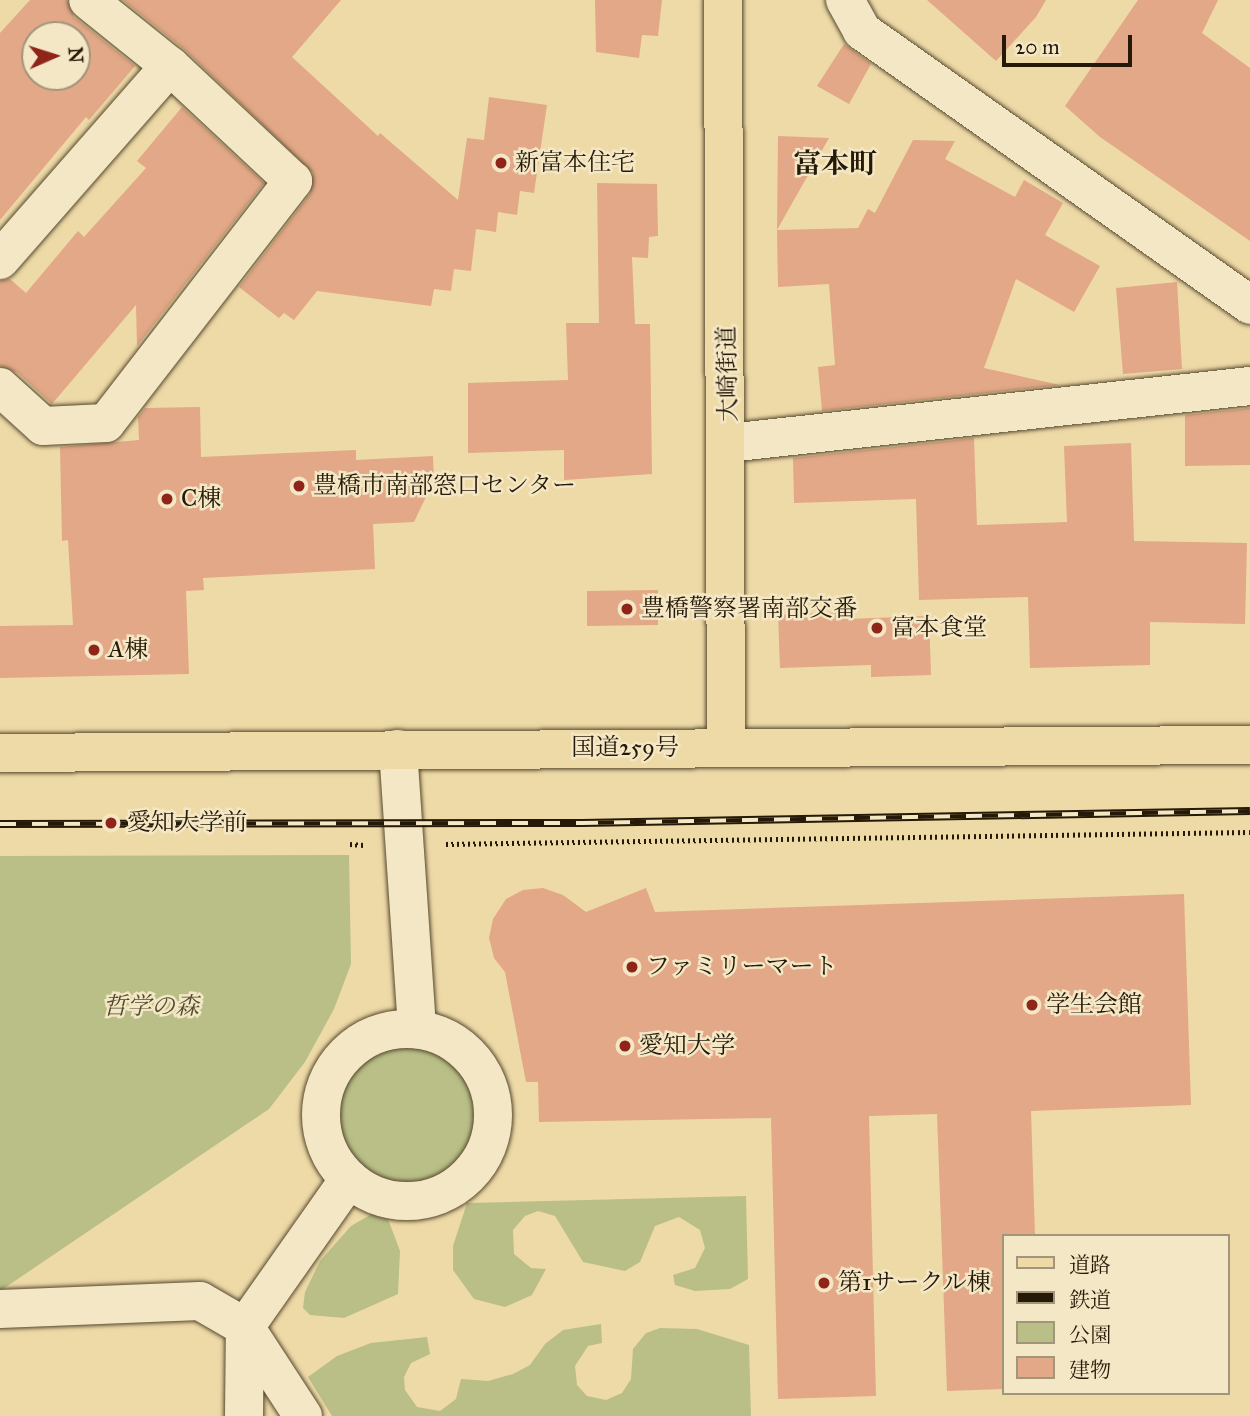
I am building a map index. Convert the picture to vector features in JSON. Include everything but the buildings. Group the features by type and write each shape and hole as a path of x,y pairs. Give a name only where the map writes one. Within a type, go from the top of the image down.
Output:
{"main road":[{"name":"大崎街道","path":"723,0 728,443 726,748"},
{"name":"国道259号","path":"0,753 1250,745"}],"street":[{"path":"0,387 43,426 106,423 293,181 170,66 89,0"},
{"path":"845,0 862,31 1250,305"},
{"path":"0,260 170,66"},
{"path":"728,443 1250,386"},
{"path":"398,749 417,1029"},
{"path":"417,1029 452,1041 479,1068 492,1104 484,1152 464,1179 431,1198 398,1201 380,1197 349,1179 323,1137 326,1084 343,1057 363,1040 380,1032 417,1029"},
{"path":"244,1416 245,1327 349,1179"},
{"path":"0,1309 200,1301 245,1327 303,1416"}],"path":[{"path":"350,844 1250,832"}],"green space":[{"name":"哲学の森","path":"349,855 351,964 334,1009 305,1062 269,1109 0,1291 0,856"},
{"path":"408,1046 435,1052 457,1067 472,1089 478,1116 472,1143 457,1165 435,1180 408,1186 381,1180 359,1165 344,1143 338,1116 344,1089 359,1067 381,1052"},
{"path":"746,1196 748,1279 730,1289 695,1291 675,1285 673,1275 695,1268 705,1248 700,1230 679,1217 655,1226 640,1262 625,1271 583,1262 555,1216 538,1211 525,1216 513,1230 514,1254 531,1268 546,1269 532,1295 505,1307 474,1299 453,1270 453,1246 467,1203"},
{"path":"377,1211 388,1219 400,1251 398,1294 344,1318 310,1315 303,1308 305,1292 320,1261 351,1226"},
{"path":"601,1324 602,1343 588,1346 575,1366 577,1385 587,1396 606,1400 622,1393 631,1379 633,1349 646,1333 660,1328 697,1329 749,1345 751,1416 332,1416 308,1377 337,1356 371,1343 427,1337 430,1354 411,1363 404,1377 405,1390 417,1407 440,1411 456,1399 461,1379 488,1381 513,1374 530,1365 545,1344 563,1330"}],"railway":[{"path":"0,824 582,823 1250,811"}],"place":[{"name":"新富本住宅","path":"501,163"},
{"name":"豊橋市南部窓口センター","path":"299,486"},
{"name":"C棟","path":"167,499"},
{"name":"豊橋警察署南部交番","path":"627,609"},
{"name":"富本食堂","path":"877,628"},
{"name":"A棟","path":"94,650"},
{"name":"愛知大学前","path":"111,823"},
{"name":"ファミリーマート","path":"632,967"},
{"name":"学生会館","path":"1032,1005"},
{"name":"愛知大学","path":"625,1046"},
{"name":"第1サークル棟","path":"824,1283"}],"district":[{"name":"富本町","path":"835,164"}]}
